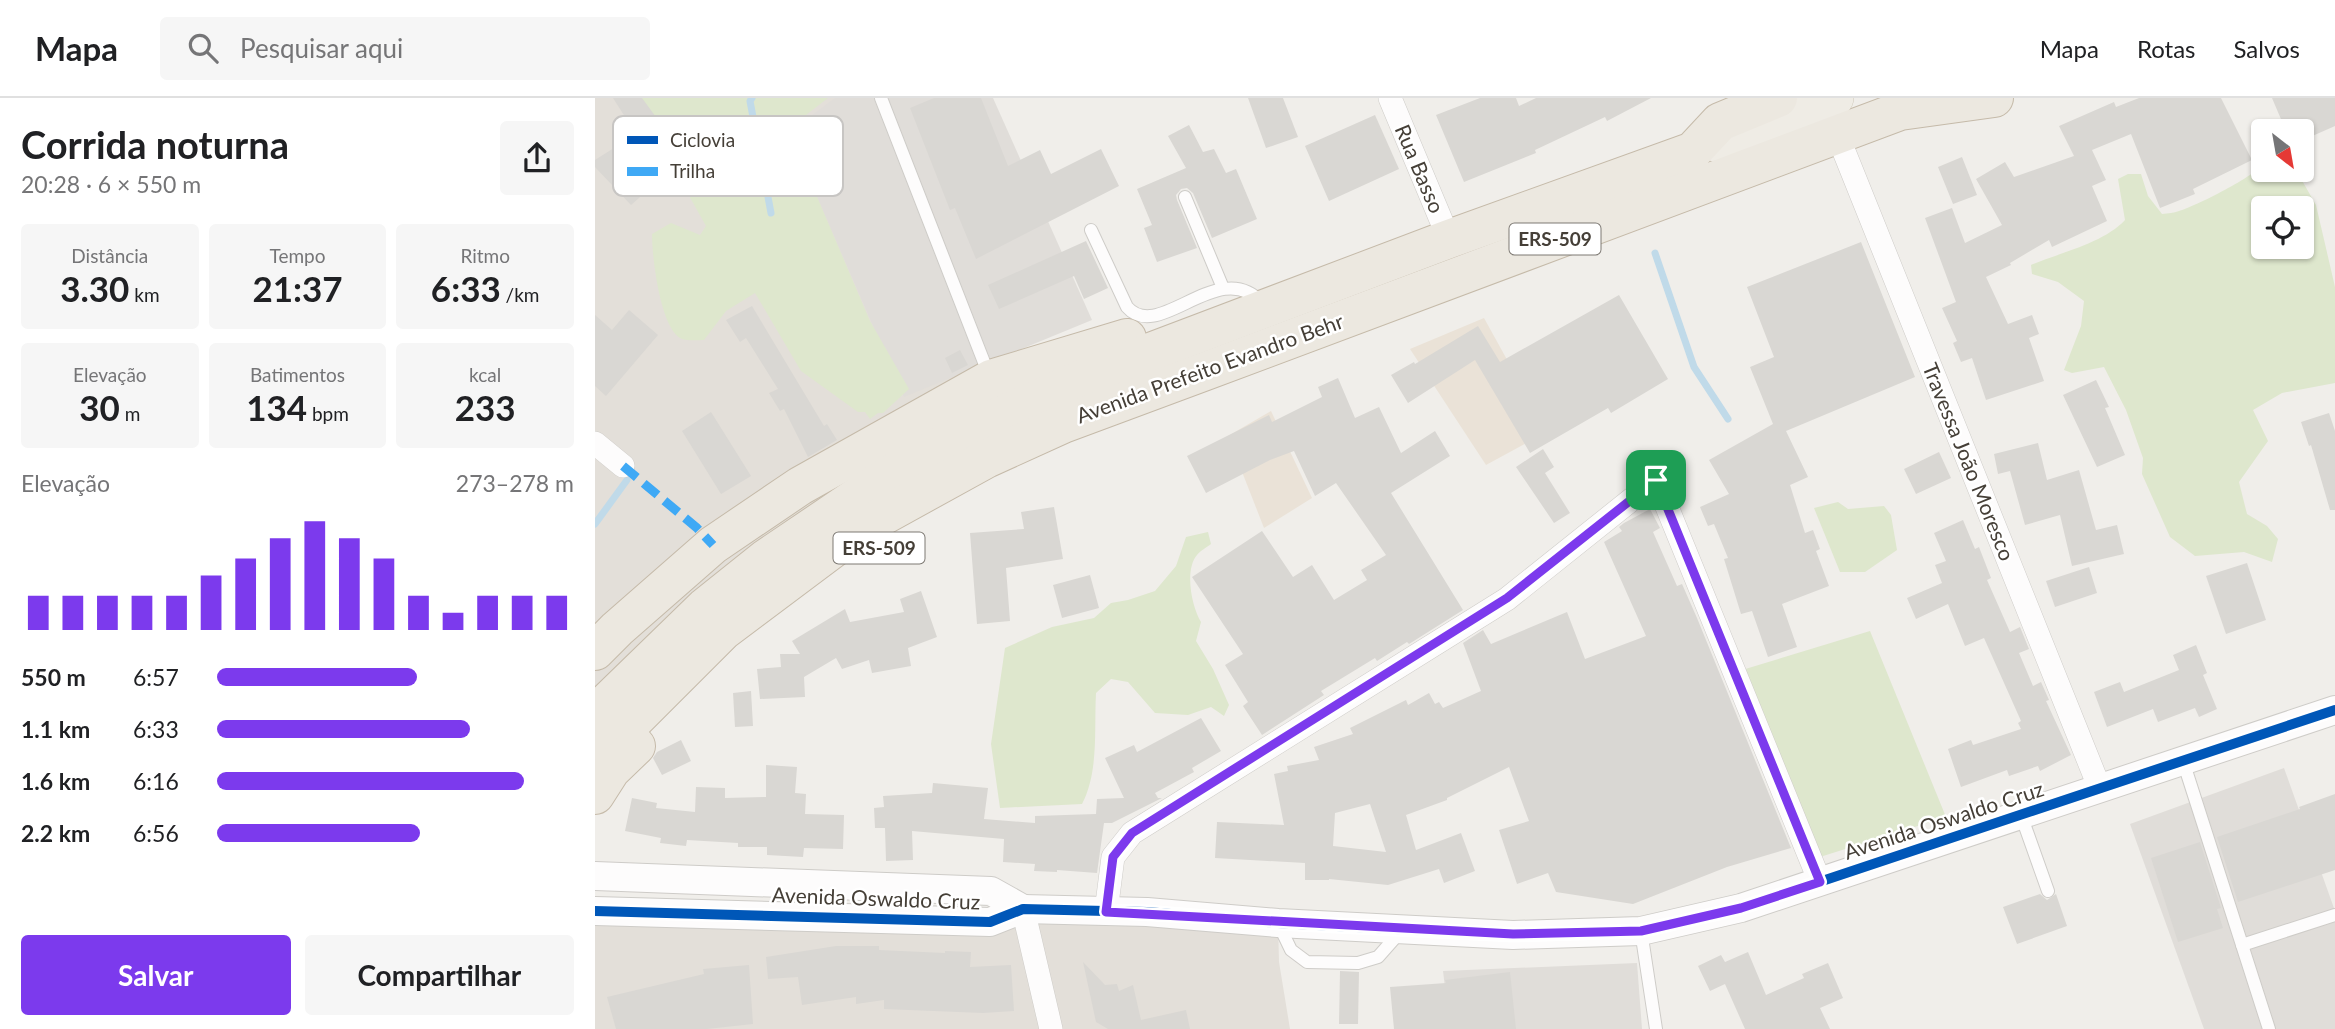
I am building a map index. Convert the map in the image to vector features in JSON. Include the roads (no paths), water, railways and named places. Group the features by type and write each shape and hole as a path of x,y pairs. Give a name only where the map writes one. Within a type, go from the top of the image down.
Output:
{"highway":[{"name":"Avenida Prefeito Evandro Behr","path":"595,714 705,607 765,559 893,473 969,430 1095,373 1449,239 1693,151 1720,122 1778,98"},
{"name":"Avenida Prefeito Evandro Behr","path":"595,759 723,631 859,529 986,459 1063,424 1211,369 1836,116 1918,104 1994,98"},
{"name":"ERS-509","path":"595,652 617,629 713,545 800,486 991,379 1120,338 1206,331"},
{"name":"ERS-509","path":"595,794 611,770 750,640 870,554 960,499 1031,461 1172,403 1211,369"}],"main road":[{"name":"Avenida Prefeito Evandro Behr","path":"1693,151 1836,116"}],"street":[{"name":"Rua Basso","path":"1390,98 1449,239"},
{"name":"Travessa João Moresco","path":"1836,116 2100,789"},
{"path":"595,443 623,466"},
{"path":"1106,912 1113,857 1132,833 1507,598 1656,480 1820,882"},
{"name":"Avenida Oswaldo Cruz","path":"595,911 990,922 1023,909 1513,934 1641,931 1741,908 2335,709"},
{"name":"Avenida Oswaldo Cruz","path":"595,876 991,891 1023,909"},
{"path":"832,886 834,917"},
{"path":"1023,909 1051,1029"}],"lane":[{"path":"881,98 991,379"},
{"path":"1185,197 1223,288"},
{"path":"1091,230 1127,307 1133,314 1143,318 1155,315 1223,288 1246,290 1266,308"},
{"path":"2183,761 2269,1029"},
{"path":"2021,815 2048,891"},
{"path":"2242,945 2335,915"},
{"path":"1278,923 1291,950 1307,962 1358,963 1378,957 1403,929"},
{"path":"1641,931 1656,1029"}],"waterway":[{"path":"752,98 750,101 753,116"},
{"path":"768,196 771,213"},
{"path":"1655,253 1694,367 1728,419"},
{"path":"595,524 627,480"}]}
